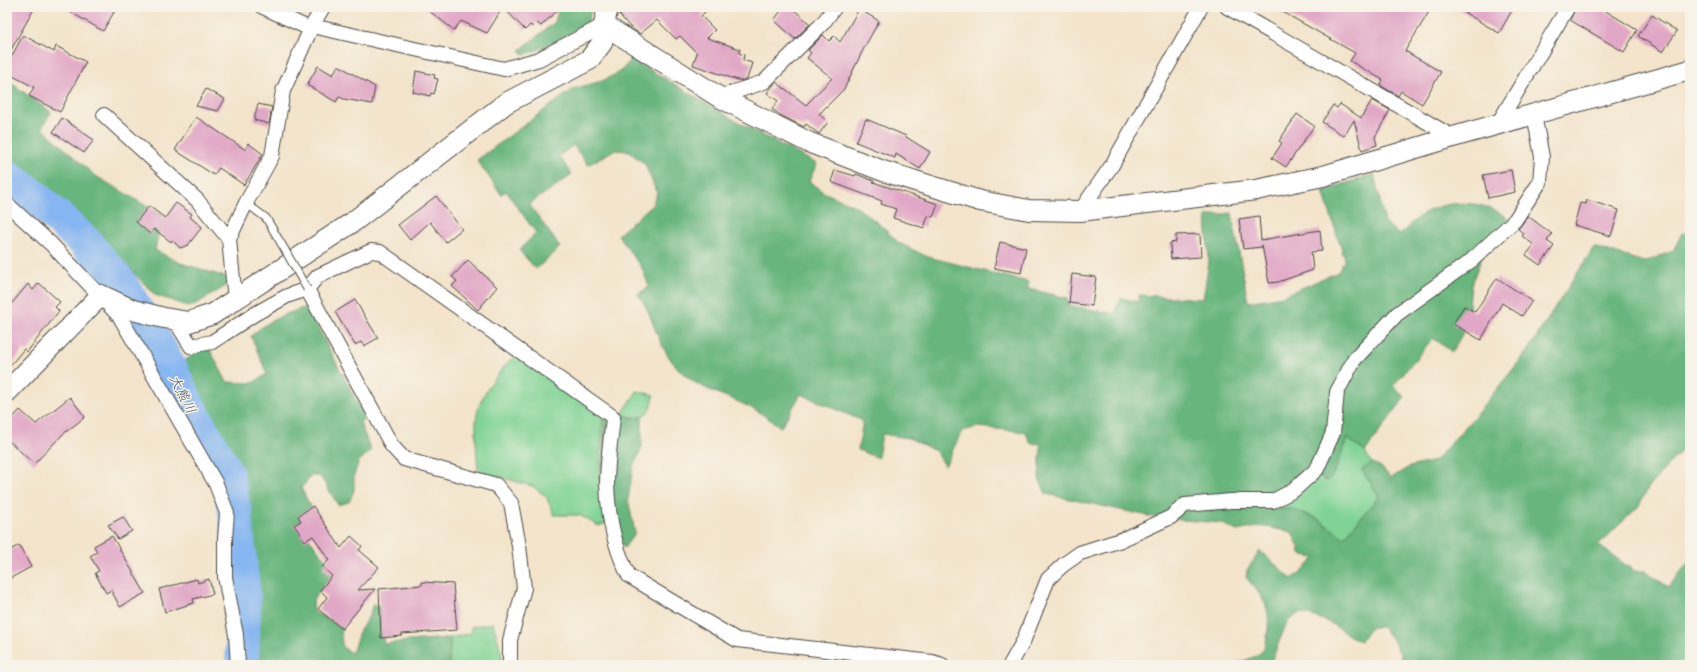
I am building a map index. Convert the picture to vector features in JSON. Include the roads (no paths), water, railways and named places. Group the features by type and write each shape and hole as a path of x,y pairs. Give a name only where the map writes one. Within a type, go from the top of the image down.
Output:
{"street":[{"path":"263,7 306,27 312,26 504,70 539,59 606,16"},
{"path":"235,300 229,239 246,203 272,156 283,91 312,26 323,7"},
{"path":"719,97 764,82 823,23 835,7"},
{"path":"1080,212 1112,165 1201,7"},
{"path":"1226,7 1453,137"},
{"path":"1498,125 1568,7"},
{"path":"606,16 719,97 808,142 883,171 980,201 1029,210 1080,212 1256,190 1323,176 1453,137 1690,70"},
{"path":"101,295 133,310 169,319 189,322 214,314 353,222 506,103 589,60 602,43 606,16"},
{"path":"1010,665 1024,642 1048,579 1063,565 1080,553 1121,540 1171,517 1185,505 1231,501 1273,501 1294,490 1317,469 1333,433 1337,392 1354,360 1398,314 1472,260 1515,220 1540,182 1542,157 1534,114"},
{"path":"104,115 197,200 229,239"},
{"path":"7,204 51,244 101,295 120,317 216,484 227,513 225,577 236,635 238,665"},
{"path":"169,319 191,346 212,342 253,315 287,296 307,289 318,276 371,251 380,252 613,417 607,484 612,523 624,565 629,576 737,640 932,662 942,665"},
{"path":"307,289 392,446 404,459 496,485 511,503 519,546 524,588 510,640 510,665"},
{"path":"7,392 101,295"}],"lane":[{"path":"246,203 266,218 307,289"}],"waterway":[{"name":"大熊川","path":"7,176 36,198 84,241 121,284 163,354 189,407 227,474 235,512 244,600 242,665"}]}
